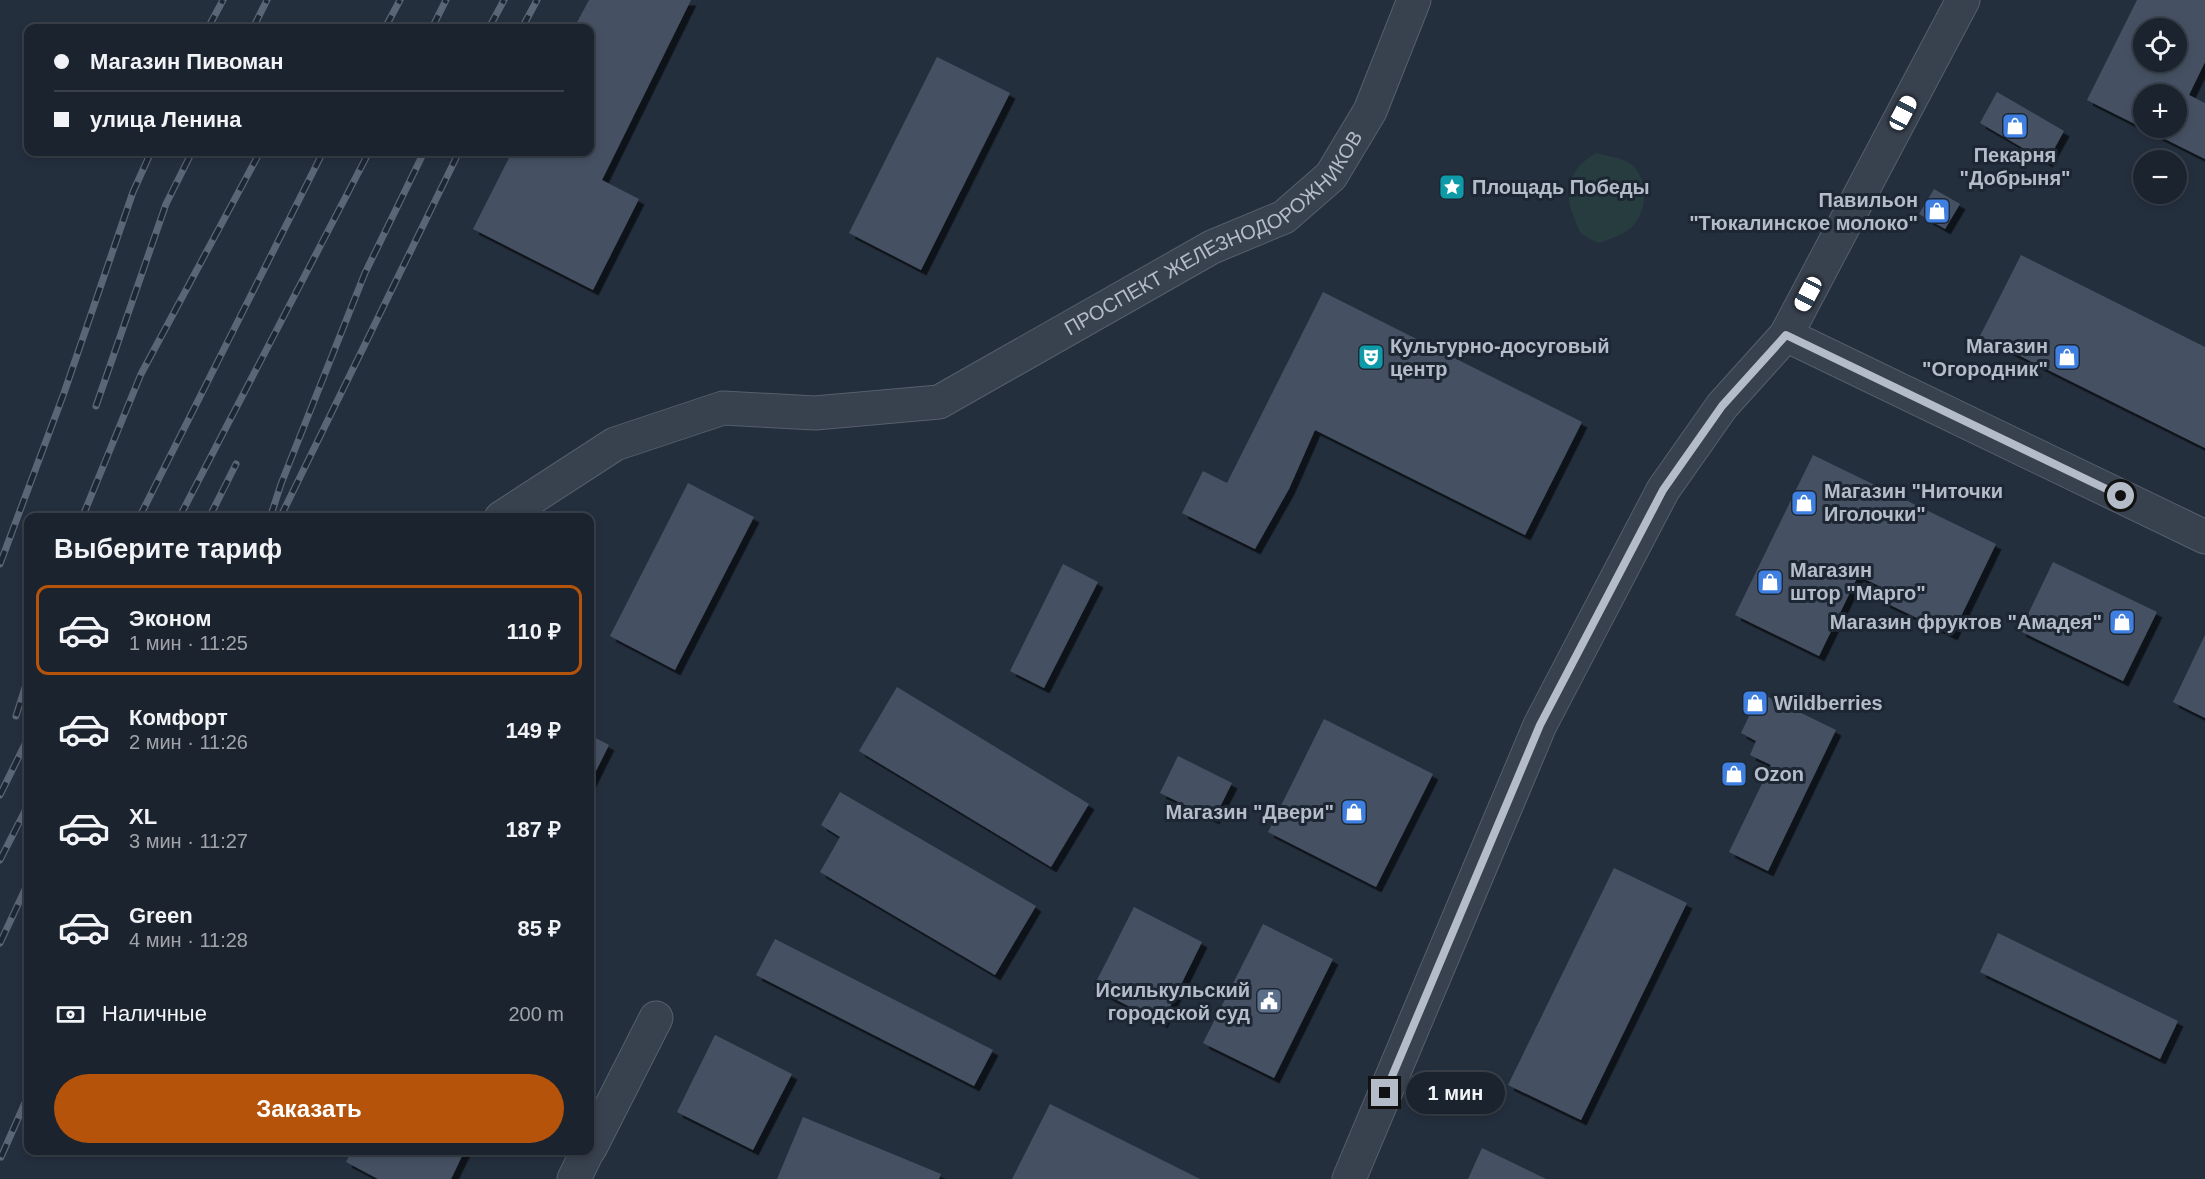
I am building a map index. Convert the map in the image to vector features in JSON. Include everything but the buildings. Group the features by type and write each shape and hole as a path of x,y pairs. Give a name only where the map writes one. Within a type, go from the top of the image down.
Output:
{"street":[{"name":"ПРОСПЕКТ ЖЕЛЕЗНОДОРОЖНИКОВ","path":"509,513 615,444 723,408 815,413 939,402 1212,248 1284,217 1331,176 1370,111 1414,0"},
{"path":"1349,1179 1540,725 1663,490 1722,406 1786,335 1963,0"},
{"path":"1786,335 2205,537"},
{"path":"594,1139 656,1018"},
{"path":"574,1179 586,1155"}],"green space":[{"path":"1596,153 1631,164 1641,178 1644,195 1641,213 1632,227 1621,235 1599,243 1579,231 1569,198 1571,180 1575,172 1580,165"}],"railway":[{"path":"210,24 223,0"},
{"path":"255,24 267,0"},
{"path":"387,24 400,0"},
{"path":"434,24 446,0"},
{"path":"491,24 504,0"},
{"path":"524,24 537,0"},
{"path":"0,564 64,393 133,192 149,156"},
{"path":"96,406 166,204 190,156"},
{"path":"84,513 141,374 258,156"},
{"path":"142,513 321,156"},
{"path":"182,513 367,156"},
{"path":"272,513 365,273 422,156"},
{"path":"282,513 457,156"},
{"path":"212,513 236,464"},
{"path":"16,716 24,691"},
{"path":"0,795 24,746"},
{"path":"0,860 24,813"},
{"path":"0,943 24,892"},
{"path":"1,1157 24,1105"}],"place":[{"name":"Пекарня \"Добрыня\"","path":"2015,126"},
{"name":"Площадь Победы","path":"1452,187"},
{"name":"Павильон \"Тюкалинское молоко\"","path":"1937,211"},
{"name":"Культурно-досуговый центр","path":"1371,357"},
{"name":"Магазин \"Огородник\"","path":"2067,357"},
{"name":"Магазин \"Ниточки Иголочки\"","path":"1804,503"},
{"name":"Магазин штор \"Марго\"","path":"1770,582"},
{"name":"Магазин фруктов \"Амадея\"","path":"2122,622"},
{"name":"Wildberries","path":"1755,703"},
{"name":"Ozon","path":"1734,774"},
{"name":"Магазин \"Двери\"","path":"1354,812"},
{"name":"Исилькульский городской суд","path":"1269,1001"}],"route":[{"path":"1385,1093 1540,725 1663,490 1722,406 1786,335 2121,496"}]}
